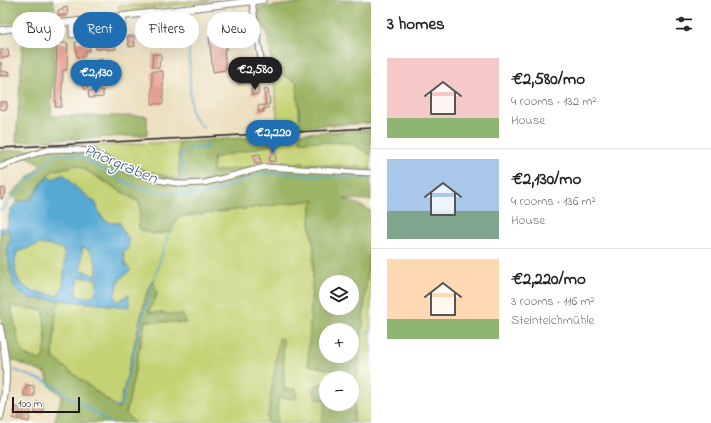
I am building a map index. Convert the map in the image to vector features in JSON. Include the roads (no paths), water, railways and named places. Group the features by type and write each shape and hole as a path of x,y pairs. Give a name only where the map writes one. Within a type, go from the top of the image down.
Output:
{"main road":[{"path":"127,16 263,0"},
{"path":"0,30 72,22"},
{"path":"0,327 6,359 0,418"}],"street":[{"path":"252,1 254,12"},
{"path":"72,22 73,36"},
{"path":"259,48 263,72"},
{"path":"0,167 47,150 69,149 92,152 124,169 158,180 182,184 204,183 265,167 371,173"}],"water":[{"path":"63,174 73,185 96,203 103,219 112,223 120,223 125,235 129,239 128,250 123,250 125,264 131,270 119,280 114,295 118,302 129,294 129,307 29,298 15,289 10,270 7,246 12,238 9,236 9,231 0,233 0,228 7,228 10,210 17,202 31,199 48,176 54,179","holes":["40,244 58,247 63,250 65,258 63,287 58,296 30,290 21,283 15,269 17,252","82,247 86,248 94,257 97,274 94,276 81,269","79,277 95,279 97,282 96,293 91,297 77,297 76,292"]}],"waterway":[{"path":"189,48 191,112 204,128"},
{"path":"184,180 181,153 190,149 206,147 206,142"},
{"name":"Priorgraben","path":"0,210 5,208 6,203 56,154 80,156 130,184 152,191 187,195 205,195 259,174 272,173 371,178"},
{"path":"185,186 187,195"},
{"path":"114,407 121,405 143,315 168,235"},
{"path":"14,370 47,382 110,423"}],"railway":[{"path":"0,148 371,128"}]}
